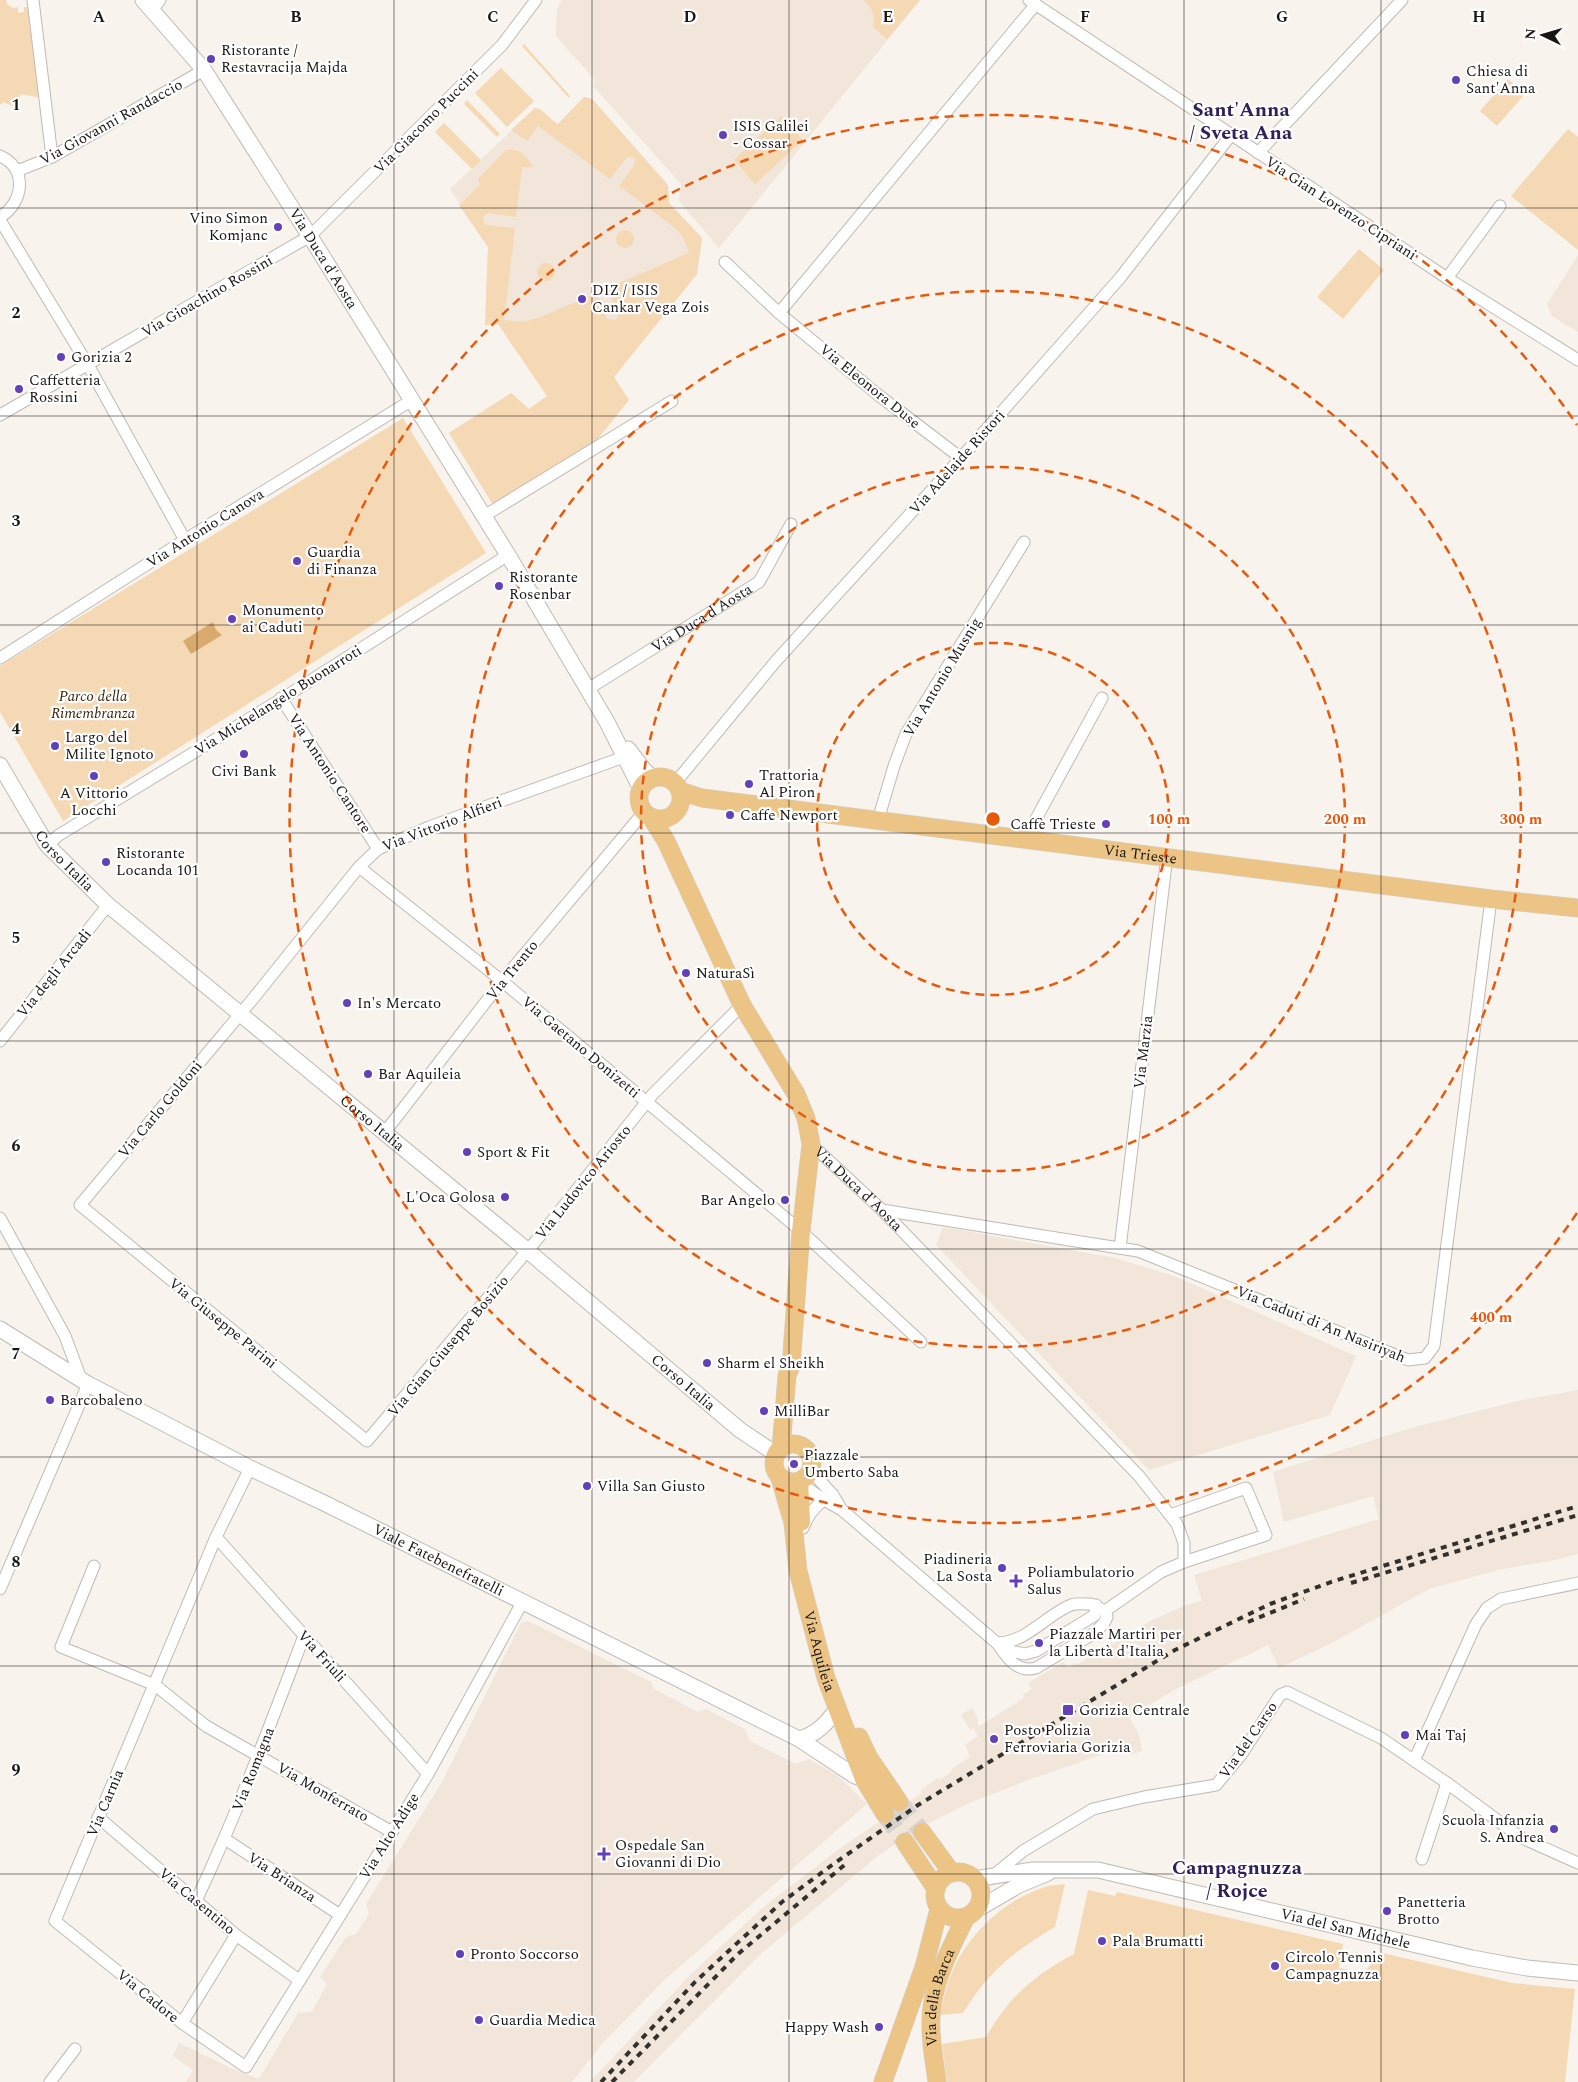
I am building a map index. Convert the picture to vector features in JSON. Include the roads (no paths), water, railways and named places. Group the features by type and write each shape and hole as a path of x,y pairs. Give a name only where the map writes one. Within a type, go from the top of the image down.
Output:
{"main road":[{"name":"Via Duca d'Aosta","path":"152,3 204,70 310,236 508,554 588,688 624,757 647,784"},
{"name":"Via Duca d'Aosta","path":"607,722 644,770 647,784 639,797 640,805 653,816 742,1005 796,1094 806,1118 810,1144"},
{"name":"Corso Italia","path":"0,765 46,845 108,905 528,1250 740,1430 784,1449"},
{"path":"647,784 669,779 678,793 677,810 653,816"},
{"name":"Via Trieste","path":"678,793 702,798 1167,856 1491,899 1578,908"},
{"path":"805,1476 786,1482 780,1478 774,1468 792,1431 794,1376 791,1366 810,1144"},
{"name":"Viale Fatebenefratelli","path":"0,1329 84,1382 250,1468 523,1601 799,1739 854,1776 864,1780"},
{"path":"784,1449 803,1447 809,1453 812,1462 805,1476 802,1532"},
{"name":"Via Aquileia","path":"780,1478 793,1523 798,1571 826,1678 864,1780 885,1814"},
{"name":"Via Aquileia","path":"802,1532 812,1598 838,1685 869,1758 899,1802"},
{"path":"799,1739 808,1737 816,1732 829,1720 837,1709"},
{"path":"922,1832 952,1873"},
{"path":"905,1842 936,1889"},
{"name":"Via del San Michele","path":"971,1913 1019,1885 1056,1869"},
{"name":"Via del San Michele","path":"974,1879 1032,1870 1098,1870 1472,1958 1527,1968 1578,1973"},
{"path":"952,1873 963,1873 974,1879 981,1893 971,1913 952,1917 939,1909 936,1902 936,1889 942,1879 952,1873"},
{"path":"883,2082 924,1967 939,1909"},
{"name":"Via della Barca","path":"937,2082 930,2027 933,2005 940,1971 971,1913"}],"street":[{"path":"34,0 52,157"},
{"name":"Via Giacomo Puccini","path":"310,236 502,44 536,0"},
{"path":"1258,153 1402,0"},
{"name":"Via Gian Lorenzo Cipriani","path":"779,313 908,159 1033,2 1447,278 1578,360"},
{"name":"Via Giovanni Randaccio","path":"17,171 52,157 204,70"},
{"name":"Via Adelaide Ristori","path":"678,793 776,661 961,458 1120,278 1232,135"},
{"path":"0,156 6,159 17,171 20,180 20,191 14,206 0,218 88,365 185,540"},
{"path":"1447,278 1500,206"},
{"name":"Via Gioachino Rossini","path":"0,415 310,236"},
{"name":"Via Eleonora Duse","path":"725,262 779,313 877,394 961,458"},
{"name":"Via Antonio Canova","path":"0,658 185,540 412,400"},
{"path":"484,516 672,401"},
{"name":"Via Duca d'Aosta","path":"588,688 759,582 791,524"},
{"name":"Via Antonio Musnig","path":"878,820 894,766 906,734 1024,542"},
{"name":"Via Michelangelo Buonarroti","path":"46,845 59,835 281,698 508,554"},
{"name":"Via Antonio Cantore","path":"281,698 378,849"},
{"path":"1025,839 1102,698"},
{"name":"Via Vittorio Alfieri","path":"240,1013 359,867 378,849 429,827 624,757"},
{"name":"Via Trento","path":"385,1132 502,981 653,816"},
{"name":"Via Marzia","path":"1120,1248 1167,856"},
{"name":"Via Gaetano Donizetti","path":"359,867 502,981 801,1232 921,1342"},
{"name":"Via Caduti di An Nasiriyah","path":"882,1210 1120,1248 1155,1257 1408,1360 1425,1358 1434,1346 1491,899"},
{"name":"Via degli Arcadi","path":"0,1041 108,905"},
{"name":"Via Ludovico Ariosto","path":"528,1250 647,1102 742,1005"},
{"name":"Via Carlo Goldoni","path":"80,1205 240,1013"},
{"name":"Via Duca d'Aosta","path":"810,1144 882,1210 1139,1476 1177,1524 1184,1543 1184,1562"},
{"name":"Via Giuseppe Parini","path":"80,1205 367,1441"},
{"path":"0,1218 65,1336 84,1382 0,1590"},
{"name":"Via Gian Giuseppe Bosizio","path":"367,1441 528,1250"},
{"name":"Via Carnia","path":"54,1921 216,1537 250,1468"},
{"path":"805,1476 824,1500 842,1510 997,1643 1012,1652 1025,1654 1036,1651 1094,1615 1101,1608 1161,1572 1184,1562 1266,1535 1246,1488 1170,1515"},
{"path":"805,1476 833,1495 842,1510"},
{"path":"802,1532 808,1516 815,1506 824,1500"},
{"name":"Via Friuli","path":"216,1537 428,1774"},
{"path":"94,1566 62,1647 155,1685"},
{"path":"1414,1761 1476,1624 1487,1608 1502,1599 1578,1583"},
{"name":"Via Alto Adige","path":"246,2067 428,1774 523,1601"},
{"path":"997,1643 1004,1643 1017,1638 1071,1605 1101,1608"},
{"path":"997,1643 1014,1665 1029,1670 1036,1668 1101,1628 1107,1617 1101,1608"},
{"name":"Via Romagna","path":"196,1900 225,1839 259,1756 304,1636"},
{"name":"Via Monferrato","path":"155,1685 206,1726 392,1832"},
{"name":"Via del Carso","path":"994,1875 1023,1851 1093,1809 1144,1797 1216,1785 1240,1755 1280,1695 1287,1692 1381,1738 1449,1784 1520,1837 1578,1863"},
{"path":"1422,1859 1449,1784"},
{"name":"Via Casentino","path":"98,1818 236,1934 299,1980"},
{"name":"Via Brianza","path":"225,1839 340,1915"},
{"name":"Via Cadore","path":"54,1921 182,2023 246,2067"},
{"path":"182,2023 236,1934"},
{"path":"50,2082 75,2049"}],"tunnel":[{"path":"899,1802 922,1832"},
{"path":"885,1814 905,1842"}],"railway":[{"path":"601,2082 695,1982 782,1902 918,1805 1175,1650 1270,1604 1334,1581 1578,1506"},
{"path":"1351,1583 1578,1515"},
{"path":"1248,1622 1304,1599"},
{"path":"612,2082 738,1954 848,1862"}],"place":[{"name":"Ristorante / Restavracija Majda","path":"211,59"},
{"name":"Chiesa di Sant'Anna","path":"1456,80"},
{"name":"ISIS Galilei - Cossar","path":"723,135"},
{"name":"Vino Simon Komjanc","path":"278,227"},
{"name":"DIZ / ISIS Cankar Vega Zois","path":"582,299"},
{"name":"Gorizia 2","path":"61,357"},
{"name":"Caffetteria Rossini","path":"19,389"},
{"name":"Guardia di Finanza","path":"297,561"},
{"name":"Ristorante Rosenbar","path":"499,586"},
{"name":"Monumento ai Caduti","path":"232,619"},
{"name":"Largo del Milite Ignoto","path":"55,746"},
{"name":"Civi Bank","path":"244,754"},
{"name":"A Vittorio Locchi","path":"94,776"},
{"name":"Trattoria Al Piron","path":"749,784"},
{"name":"Caffe Newport","path":"730,815"},
{"name":"Caffè Trieste","path":"1106,824"},
{"name":"Ristorante Locanda 101","path":"106,862"},
{"name":"NaturaSì","path":"686,973"},
{"name":"In's Mercato","path":"347,1003"},
{"name":"Bar Aquileia","path":"368,1074"},
{"name":"Sport & Fit","path":"467,1152"},
{"name":"L'Oca Golosa","path":"505,1197"},
{"name":"Bar Angelo","path":"785,1200"},
{"name":"Sharm el Sheikh","path":"707,1363"},
{"name":"Barcobaleno","path":"50,1400"},
{"name":"MilliBar","path":"764,1411"},
{"name":"Piazzale Umberto Saba","path":"794,1464"},
{"name":"Villa San Giusto","path":"587,1486"},
{"name":"Piadineria La Sosta","path":"1002,1568"},
{"name":"Poliambulatorio Salus","path":"1016,1581"},
{"name":"Piazzale Martiri per la Libertà d'Italia","path":"1039,1643"},
{"name":"Gorizia Centrale","path":"1068,1710"},
{"name":"Mai Taj","path":"1405,1735"},
{"name":"Posto Polizia Ferroviaria Gorizia","path":"994,1739"},
{"name":"Scuola Infanzia S. Andrea","path":"1554,1829"},
{"name":"Ospedale San Giovanni di Dio","path":"604,1854"},
{"name":"Panetteria Brotto","path":"1387,1911"},
{"name":"Pala Brumatti","path":"1102,1941"},
{"name":"Pronto Soccorso","path":"460,1954"},
{"name":"Circolo Tennis Campagnuzza","path":"1275,1966"},
{"name":"Guardia Medica","path":"479,2020"},
{"name":"Happy Wash","path":"879,2027"}],"district":[{"name":"Sant'Anna / Sveta Ana","path":"1241,120"},
{"name":"Campagnuzza / Rojce","path":"1237,1878"}],"park label":[{"name":"Parco della Rimembranza","path":"93,704"}]}
